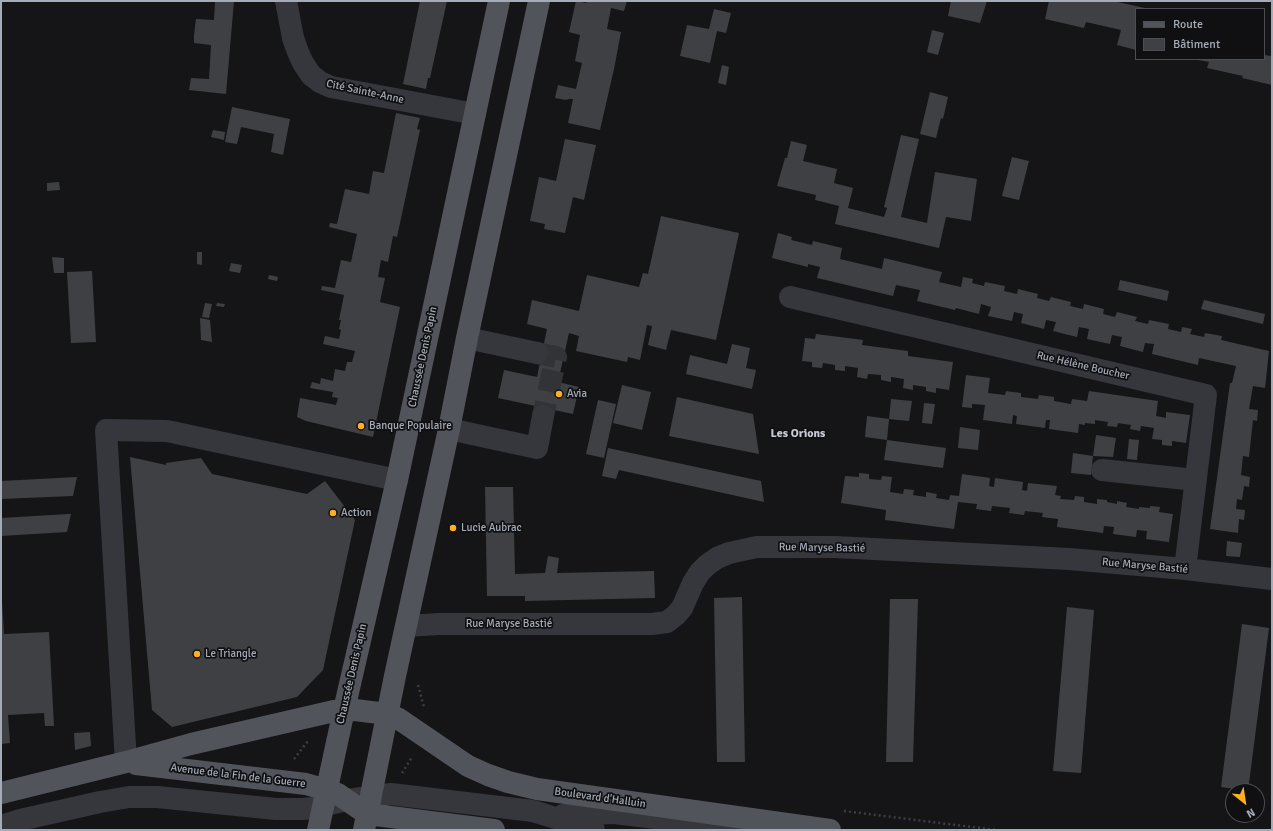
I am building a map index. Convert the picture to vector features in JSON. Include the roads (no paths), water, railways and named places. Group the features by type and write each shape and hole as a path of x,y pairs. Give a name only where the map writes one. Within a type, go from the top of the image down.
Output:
{"main road":[{"name":"Chaussée Denis Papin","path":"322,811 397,480 499,1"},
{"path":"494,830 367,807 449,429 539,1"},
{"name":"Avenue de la Fin de la Guerre","path":"1,793 191,744 344,710 388,714"},
{"name":"Boulevard d'Halluin","path":"388,714 399,719 468,766 488,775 537,789 830,830"},
{"name":"Avenue de la Fin de la Guerre","path":"126,762 306,784 322,811 367,807"}],"street":[{"name":"Cité Sainte-Anne","path":"286,1 298,52 303,63 311,74 320,82 331,87 475,114"},
{"name":"Rue Hélène Boucher","path":"790,297 1206,395 1185,569"},
{"path":"467,338 537,353"},
{"path":"449,429 537,448 544,416"},
{"path":"126,762 106,430 167,431 397,480"},
{"path":"1102,470 1195,480"},
{"name":"Rue Maryse Bastié","path":"406,626 439,624 652,624 667,622 682,608 693,583 700,572 707,565 716,558 728,553 757,547 835,547 1069,559 1185,569 1272,579"},
{"path":"1,826 20,820 129,797 157,797 276,809 322,811"},
{"path":"367,807 400,807 483,818 614,813 752,830"},
{"path":"550,816 594,830"}],"tunnel":[{"path":"537,353 556,357 543,416"}],"place":[{"name":"Avia","path":"559,394"},
{"name":"Banque Populaire","path":"361,426"},
{"name":"Action","path":"333,513"},
{"name":"Lucie Aubrac","path":"453,528"},
{"name":"Le Triangle","path":"197,654"}],"district":[{"name":"Les Orions","path":"798,434"}]}
